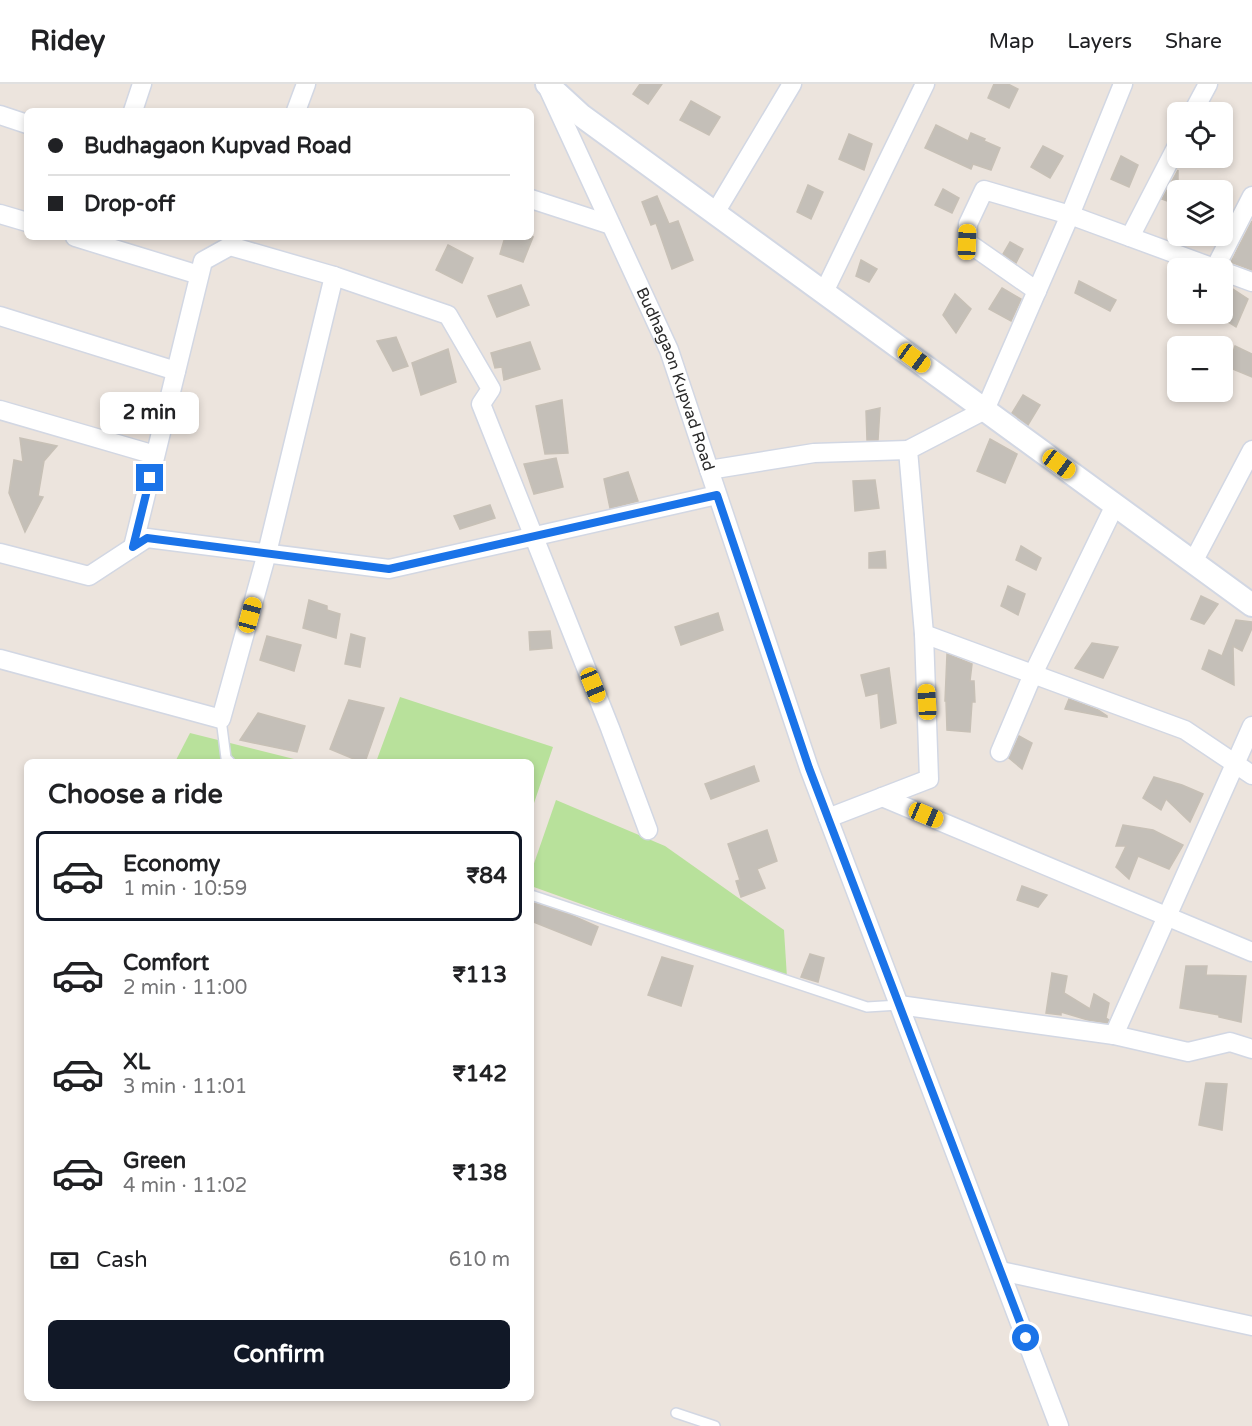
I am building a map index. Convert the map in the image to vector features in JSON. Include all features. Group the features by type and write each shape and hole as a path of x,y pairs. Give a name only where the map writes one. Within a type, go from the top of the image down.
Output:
{"street":[{"path":"134,108 142,84"},
{"path":"297,108 306,84"},
{"path":"547,84 582,116 1252,605"},
{"name":"Budhagaon Kupvad Road","path":"547,84 669,350 809,768 1059,1426"},
{"path":"715,213 792,84"},
{"path":"824,292 925,84"},
{"path":"709,470 814,453 908,450 985,410 1070,215 1123,84"},
{"path":"1198,102 1208,84"},
{"path":"0,115 24,123"},
{"path":"1130,237 1167,165"},
{"path":"1037,291 967,242 968,224 984,190 1070,215 1187,258"},
{"path":"1219,258 1252,196"},
{"path":"534,200 611,225"},
{"path":"0,214 24,221"},
{"path":"85,240 199,275"},
{"path":"133,547 203,261 234,241 448,315 490,389 481,404 610,728 648,830"},
{"path":"0,659 221,718 267,553 334,276"},
{"path":"1233,276 1252,282"},
{"path":"0,316 176,371"},
{"path":"0,410 155,455"},
{"path":"828,818 929,779 924,634 908,450"},
{"path":"1193,562 1252,450"},
{"path":"0,553 89,576 147,538 389,569 717,495"},
{"path":"1000,752 1032,674 1115,505"},
{"path":"924,634 1185,730 1252,775"},
{"path":"1114,1035 1252,726"},
{"path":"882,797 1252,952"},
{"path":"899,1005 1114,1035 1188,1052 1230,1042 1252,1049"},
{"path":"1001,1271 1252,1326"}],"lane":[{"path":"221,718 227,759"},
{"path":"534,896 867,1007 899,1005"},
{"path":"676,1413 715,1426"}],"green space":[{"path":"400,697 553,747 534,803 534,759 377,759"},
{"path":"190,733 294,759 177,759"},
{"path":"556,800 665,846 784,930 787,978 534,887 534,863"}],"building":[{"path":"640,84 662,84 648,104 633,94"},
{"path":"994,84 1008,84 1018,89 1009,108 988,98"},
{"path":"691,101 720,117 709,135 680,120"},
{"path":"936,125 968,141 971,133 1000,148 991,170 973,164 971,169 925,148"},
{"path":"849,134 872,144 864,170 839,159"},
{"path":"1043,146 1063,156 1050,178 1031,167"},
{"path":"1121,156 1138,165 1129,187 1111,179"},
{"path":"1178,170 1178,180 1172,180"},
{"path":"808,185 823,192 811,219 797,212"},
{"path":"943,189 959,198 952,213 935,205"},
{"path":"1167,190 1167,201 1162,199"},
{"path":"657,196 669,224 678,221 693,260 672,269 656,223 651,225 642,202"},
{"path":"1252,221 1252,270 1233,263 1233,258"},
{"path":"504,240 532,240 523,262 500,254"},
{"path":"1010,242 1023,249 1016,263 1003,254"},
{"path":"448,245 473,258 462,283 436,270"},
{"path":"861,260 877,269 869,282 856,276"},
{"path":"1079,281 1116,300 1110,311 1075,293"},
{"path":"521,285 529,305 497,317 488,296"},
{"path":"1002,288 1021,299 1011,321 989,309"},
{"path":"1233,289 1248,299 1236,327 1231,324"},
{"path":"955,294 971,309 956,333 943,315"},
{"path":"396,337 408,366 393,371 377,341"},
{"path":"530,342 540,369 504,380 502,367 495,368 491,353"},
{"path":"1235,346 1252,354 1252,377 1233,369"},
{"path":"448,349 456,382 421,395 412,363"},
{"path":"1023,395 1040,405 1028,425 1012,413"},
{"path":"562,400 568,453 545,454 536,406"},
{"path":"880,408 878,440 867,440 866,411"},
{"path":"20,438 57,446 44,461 38,496 43,497 25,532 9,493 14,460 23,462"},
{"path":"990,439 1017,454 1005,483 977,471"},
{"path":"556,458 563,487 534,494 524,464"},
{"path":"628,472 638,501 610,508 604,479"},
{"path":"875,480 879,508 855,511 853,481"},
{"path":"490,505 495,518 460,529 454,516"},
{"path":"1021,546 1041,558 1036,570 1016,560"},
{"path":"885,551 886,568 869,568 869,553"},
{"path":"1008,586 1025,594 1018,615 1001,606"},
{"path":"1201,596 1218,604 1204,624 1191,619"},
{"path":"309,600 327,606 327,610 340,614 336,638 303,628"},
{"path":"718,613 723,630 681,645 675,627"},
{"path":"1236,620 1252,622 1252,628 1242,651 1233,646 1234,685 1202,669 1209,650 1222,656"},
{"path":"550,631 552,648 530,650 529,632"},
{"path":"351,634 365,638 360,667 345,664"},
{"path":"267,636 301,645 294,671 260,660"},
{"path":"1092,643 1118,647 1103,678 1075,668"},
{"path":"947,654 972,664 970,681 974,681 975,702 972,702 970,732 947,730 945,701"},
{"path":"889,668 896,723 881,728 878,693 866,696 861,675"},
{"path":"1069,699 1098,710 1107,717 1065,709"},
{"path":"349,700 384,708 366,759 354,759 330,749"},
{"path":"258,713 305,726 297,752 240,740"},
{"path":"1019,736 1032,743 1022,769 1009,758"},
{"path":"754,766 759,781 711,799 705,784"},
{"path":"1154,777 1203,794 1190,822 1166,799 1161,810 1143,798"},
{"path":"1123,825 1153,830 1183,845 1169,869 1138,856 1129,879 1116,867 1126,846 1116,846"},
{"path":"767,830 777,861 757,869 765,888 741,897 736,881 740,880 728,844"},
{"path":"1022,886 1047,895 1038,907 1017,900"},
{"path":"534,903 598,927 591,945 534,922"},
{"path":"810,954 824,958 818,982 801,977"},
{"path":"662,957 693,966 681,1006 648,995"},
{"path":"1186,966 1207,966 1206,975 1246,976 1241,1022 1219,1017 1219,1015 1180,1008"},
{"path":"1052,973 1067,976 1064,993 1090,1009 1094,994 1109,1003 1107,1023 1061,1012 1061,1015 1046,1013"},
{"path":"1206,1083 1227,1084 1222,1130 1199,1125"}],"route":[{"path":"150,478 133,547 147,538 389,569 717,495 809,768 1026,1338"}]}
